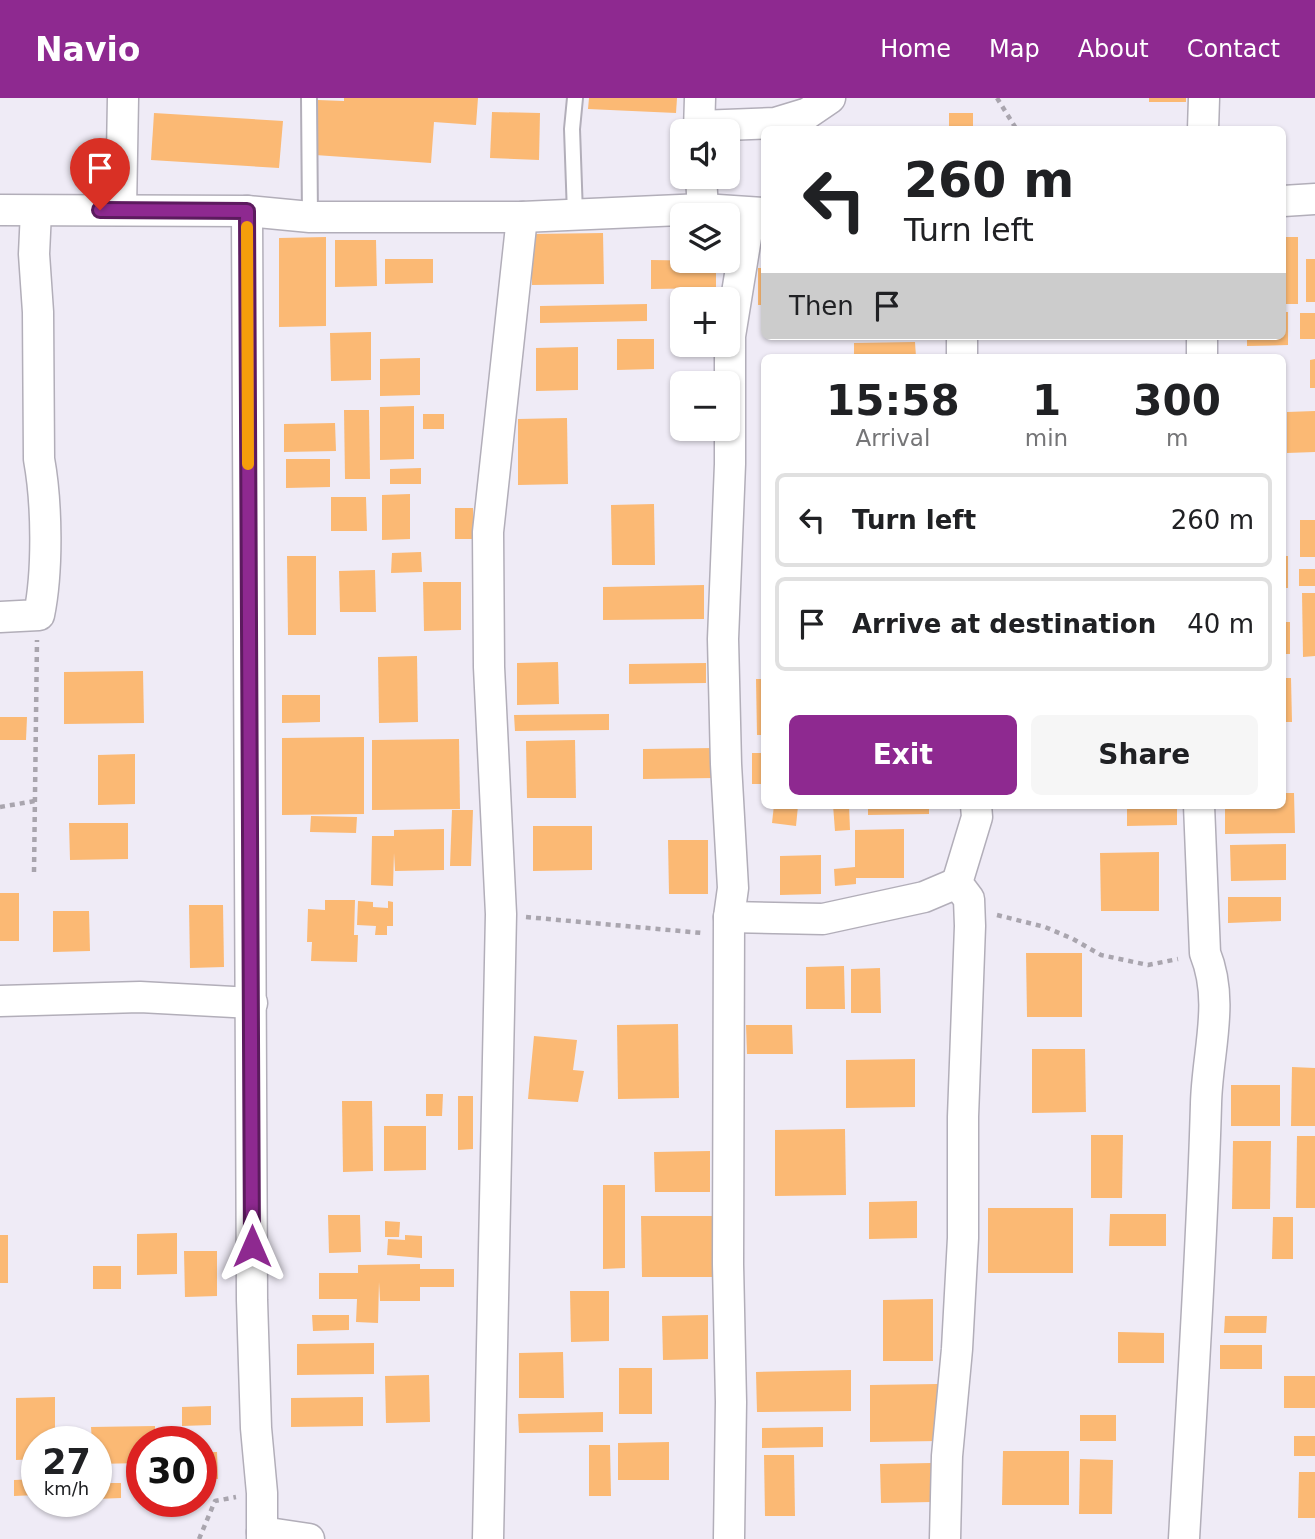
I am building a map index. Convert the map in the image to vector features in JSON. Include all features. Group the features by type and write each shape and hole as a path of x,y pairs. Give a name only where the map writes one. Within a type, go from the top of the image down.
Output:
{"street":[{"path":"121,210 122,98"},
{"path":"699,118 775,123 808,113 830,98"},
{"path":"1203,126 1204,98"},
{"path":"1286,201 1315,199"},
{"path":"0,210 247,211 310,217 522,217 670,210"},
{"path":"0,617 39,615 43,596 45,527 39,459 38,312 34,254 36,211"},
{"path":"247,211 253,1313 256,1428 262,1493 262,1535 310,1539"},
{"path":"726,1538 731,1402 728,1264 730,926 733,888 723,639 730,464 730,336 757,213"},
{"path":"488,1539 501,914 489,667 488,532 522,217"},
{"path":"959,887 977,817 976,809"},
{"path":"1184,1539 1204,1184 1207,1066 1216,1007 1212,971 1205,953 1199,809"},
{"path":"730,926 823,919 959,887"},
{"path":"945,1539 947,1456 957,1349 963,1238 963,1117 970,926 969,899 959,887"},
{"path":"0,1001 140,997 252,1003"}],"lane":[{"path":"309,98 310,217"},
{"path":"575,98 572,129 575,214"}],"path":[{"path":"997,98 1014,126"},
{"path":"34,872 39,615"},
{"path":"0,807 35,801"},
{"path":"959,887 994,914 1045,928 1073,939 1101,955 1148,965 1205,953"},
{"path":"501,914 730,926"},
{"path":"199,1539 215,1501 262,1493"}],"building":[{"path":"344,98 478,98 476,125 434,122 431,163 315,155 318,100 344,101"},
{"path":"589,98 677,98 676,113 588,109"},
{"path":"1149,98 1186,98 1186,102 1149,102"},
{"path":"492,112 540,113 539,160 490,158"},
{"path":"154,113 283,121 279,168 151,160"},
{"path":"949,113 973,113 973,126 949,126"},
{"path":"603,233 604,284 532,285 532,234"},
{"path":"326,237 326,326 279,327 279,238"},
{"path":"1286,237 1298,237 1298,304 1286,304"},
{"path":"335,240 376,240 377,286 335,287"},
{"path":"385,259 433,259 433,283 385,284"},
{"path":"1306,259 1315,259 1315,302 1306,302"},
{"path":"651,260 670,260 670,273 716,273 716,287 651,289"},
{"path":"758,268 761,268 761,305 758,305"},
{"path":"647,304 647,321 540,323 540,306"},
{"path":"1288,312 1288,345 1247,346 1247,340 1286,340"},
{"path":"1300,313 1315,313 1315,339 1300,339"},
{"path":"371,332 371,380 331,381 330,333"},
{"path":"617,339 654,339 654,369 617,370"},
{"path":"915,342 916,354 854,354 854,343"},
{"path":"578,347 578,390 536,391 536,348"},
{"path":"420,358 420,395 380,396 380,359"},
{"path":"1315,359 1315,388 1310,388 1310,360"},
{"path":"414,406 414,459 380,460 380,407"},
{"path":"344,410 369,410 370,479 345,479"},
{"path":"1315,411 1315,452 1287,453 1287,412"},
{"path":"423,414 444,414 444,429 423,429"},
{"path":"567,418 568,484 518,485 518,419"},
{"path":"335,423 336,451 284,452 284,424"},
{"path":"286,459 330,459 330,487 286,488"},
{"path":"421,468 421,484 390,484 390,469"},
{"path":"410,494 410,539 382,540 382,495"},
{"path":"331,497 366,497 367,531 331,531"},
{"path":"654,504 655,565 612,565 611,505"},
{"path":"455,508 473,508 474,539 455,539"},
{"path":"1300,520 1315,520 1315,557 1300,557"},
{"path":"421,552 422,572 391,573 392,553"},
{"path":"287,556 316,556 316,635 288,635"},
{"path":"1286,556 1288,556 1286,588"},
{"path":"1299,569 1315,569 1315,586 1299,586"},
{"path":"375,570 376,612 340,612 339,571"},
{"path":"423,582 461,582 461,630 424,631"},
{"path":"704,585 704,619 603,620 603,587"},
{"path":"1302,593 1315,593 1315,656 1303,657"},
{"path":"1286,622 1290,622 1290,654 1286,654"},
{"path":"417,656 418,722 379,723 378,657"},
{"path":"558,662 559,704 517,705 517,663"},
{"path":"706,663 706,683 629,684 629,664"},
{"path":"143,671 144,723 64,724 64,672"},
{"path":"1286,678 1291,678 1292,722 1286,722"},
{"path":"756,679 761,679 761,735 757,735"},
{"path":"282,695 320,695 320,722 282,723"},
{"path":"609,714 609,730 515,731 514,715"},
{"path":"0,717 27,717 26,740 0,740"},
{"path":"364,737 364,814 282,815 282,738"},
{"path":"459,739 460,809 372,810 372,740"},
{"path":"575,740 576,798 527,798 526,741"},
{"path":"714,748 715,778 643,779 643,749"},
{"path":"752,753 761,753 761,784 752,784"},
{"path":"135,754 135,804 98,805 98,755"},
{"path":"1286,793 1294,793 1295,833 1225,834 1225,809 1286,809"},
{"path":"774,809 798,809 796,826 772,823"},
{"path":"833,809 849,809 850,830 835,831"},
{"path":"868,809 929,809 929,814 868,815"},
{"path":"1127,809 1177,809 1177,825 1127,826"},
{"path":"452,810 473,810 471,866 450,866"},
{"path":"311,816 357,817 356,833 310,832"},
{"path":"69,823 128,823 128,859 70,860"},
{"path":"533,826 592,826 592,870 533,871"},
{"path":"444,829 444,870 395,871 394,853 393,886 371,885 372,836 394,836 394,830"},
{"path":"904,829 904,878 856,878 856,884 835,886 834,869 855,867 855,830"},
{"path":"668,840 708,840 708,894 669,894"},
{"path":"1286,844 1286,880 1231,881 1230,845"},
{"path":"1159,852 1159,911 1101,911 1100,853"},
{"path":"821,855 821,894 780,895 780,856"},
{"path":"0,893 19,893 19,941 0,941"},
{"path":"1228,897 1281,897 1281,921 1228,923"},
{"path":"325,900 355,900 354,935 358,935 357,962 311,961 312,942 307,942 308,909 325,910"},
{"path":"358,901 373,902 373,907 388,908 388,901 393,902 393,926 387,926 387,935 375,935 376,926 357,925"},
{"path":"189,905 223,905 224,967 190,968"},
{"path":"53,911 89,911 90,951 53,952"},
{"path":"1026,953 1082,953 1082,1017 1027,1017"},
{"path":"844,966 845,1009 806,1009 806,967"},
{"path":"880,968 881,1013 851,1013 851,969"},
{"path":"678,1024 679,1098 618,1099 617,1025"},
{"path":"746,1025 792,1025 793,1054 747,1054"},
{"path":"534,1036 577,1040 573,1070 584,1071 578,1102 528,1099"},
{"path":"1032,1049 1085,1049 1086,1112 1032,1113"},
{"path":"915,1059 915,1107 846,1108 846,1060"},
{"path":"1292,1067 1315,1068 1315,1126 1291,1126"},
{"path":"1231,1085 1280,1085 1280,1126 1231,1126"},
{"path":"426,1094 443,1094 442,1116 426,1116"},
{"path":"458,1096 473,1096 473,1149 458,1150"},
{"path":"342,1101 372,1101 373,1171 343,1172"},
{"path":"384,1126 426,1126 426,1170 384,1171"},
{"path":"845,1129 846,1195 775,1196 775,1130"},
{"path":"1091,1135 1123,1135 1122,1198 1091,1198"},
{"path":"1297,1136 1315,1136 1315,1208 1296,1208"},
{"path":"1233,1141 1271,1141 1270,1209 1232,1209"},
{"path":"710,1151 710,1192 655,1192 654,1152"},
{"path":"603,1185 625,1185 625,1268 603,1269"},
{"path":"917,1201 917,1238 869,1239 869,1202"},
{"path":"988,1208 1073,1208 1073,1273 988,1273"},
{"path":"1110,1214 1166,1214 1166,1246 1109,1246"},
{"path":"328,1215 360,1215 361,1252 329,1253"},
{"path":"641,1216 716,1216 717,1277 642,1277"},
{"path":"1273,1217 1293,1217 1293,1259 1272,1259"},
{"path":"385,1221 400,1222 399,1237 385,1237"},
{"path":"177,1233 177,1274 137,1275 137,1234"},
{"path":"0,1235 8,1235 8,1283 0,1283"},
{"path":"405,1235 422,1236 422,1258 387,1255 388,1239 405,1240"},
{"path":"184,1251 217,1251 217,1296 185,1297"},
{"path":"420,1264 420,1269 454,1269 454,1287 420,1287 420,1301 380,1301 379,1282 378,1323 356,1322 357,1299 319,1299 319,1273 358,1273 358,1265"},
{"path":"93,1266 121,1266 121,1289 93,1289"},
{"path":"570,1291 609,1291 609,1341 571,1342"},
{"path":"933,1299 933,1361 883,1361 883,1300"},
{"path":"312,1315 349,1315 349,1330 313,1331"},
{"path":"708,1315 708,1359 663,1360 662,1316"},
{"path":"1225,1316 1267,1316 1266,1333 1224,1333"},
{"path":"1118,1332 1164,1333 1164,1363 1118,1363"},
{"path":"374,1343 374,1374 297,1375 297,1344"},
{"path":"1220,1345 1262,1345 1262,1369 1220,1369"},
{"path":"563,1352 564,1398 519,1398 519,1353"},
{"path":"619,1368 652,1368 652,1414 619,1414"},
{"path":"851,1370 851,1411 757,1412 756,1372"},
{"path":"429,1375 430,1422 386,1423 385,1376"},
{"path":"1284,1376 1315,1376 1315,1408 1284,1408"},
{"path":"938,1384 939,1441 870,1442 870,1385"},
{"path":"55,1397 55,1426 21,1426 21,1460 16,1460 16,1398"},
{"path":"363,1397 363,1426 291,1427 291,1398"},
{"path":"211,1406 211,1425 182,1426 182,1407"},
{"path":"603,1412 603,1432 519,1433 518,1414"},
{"path":"1080,1415 1116,1415 1116,1441 1080,1441"},
{"path":"126,1426 126,1463 112,1464 112,1427"},
{"path":"823,1427 823,1447 762,1448 762,1428"},
{"path":"1294,1436 1315,1436 1315,1456 1294,1456"},
{"path":"669,1442 669,1480 618,1480 618,1443"},
{"path":"589,1445 610,1445 611,1496 589,1496"},
{"path":"1003,1451 1069,1451 1069,1505 1002,1505"},
{"path":"764,1455 794,1455 795,1516 765,1516"},
{"path":"1080,1459 1113,1460 1112,1514 1079,1514"},
{"path":"931,1463 932,1502 881,1503 880,1464"},
{"path":"1299,1472 1315,1472 1315,1518 1298,1518"},
{"path":"14,1480 21,1480 21,1496 14,1496"},
{"path":"112,1483 121,1483 121,1498 112,1498"}],"slow traffic":[{"path":"247,227 248,464"}],"route":[{"path":"100,210 247,211 252,1246"}]}
